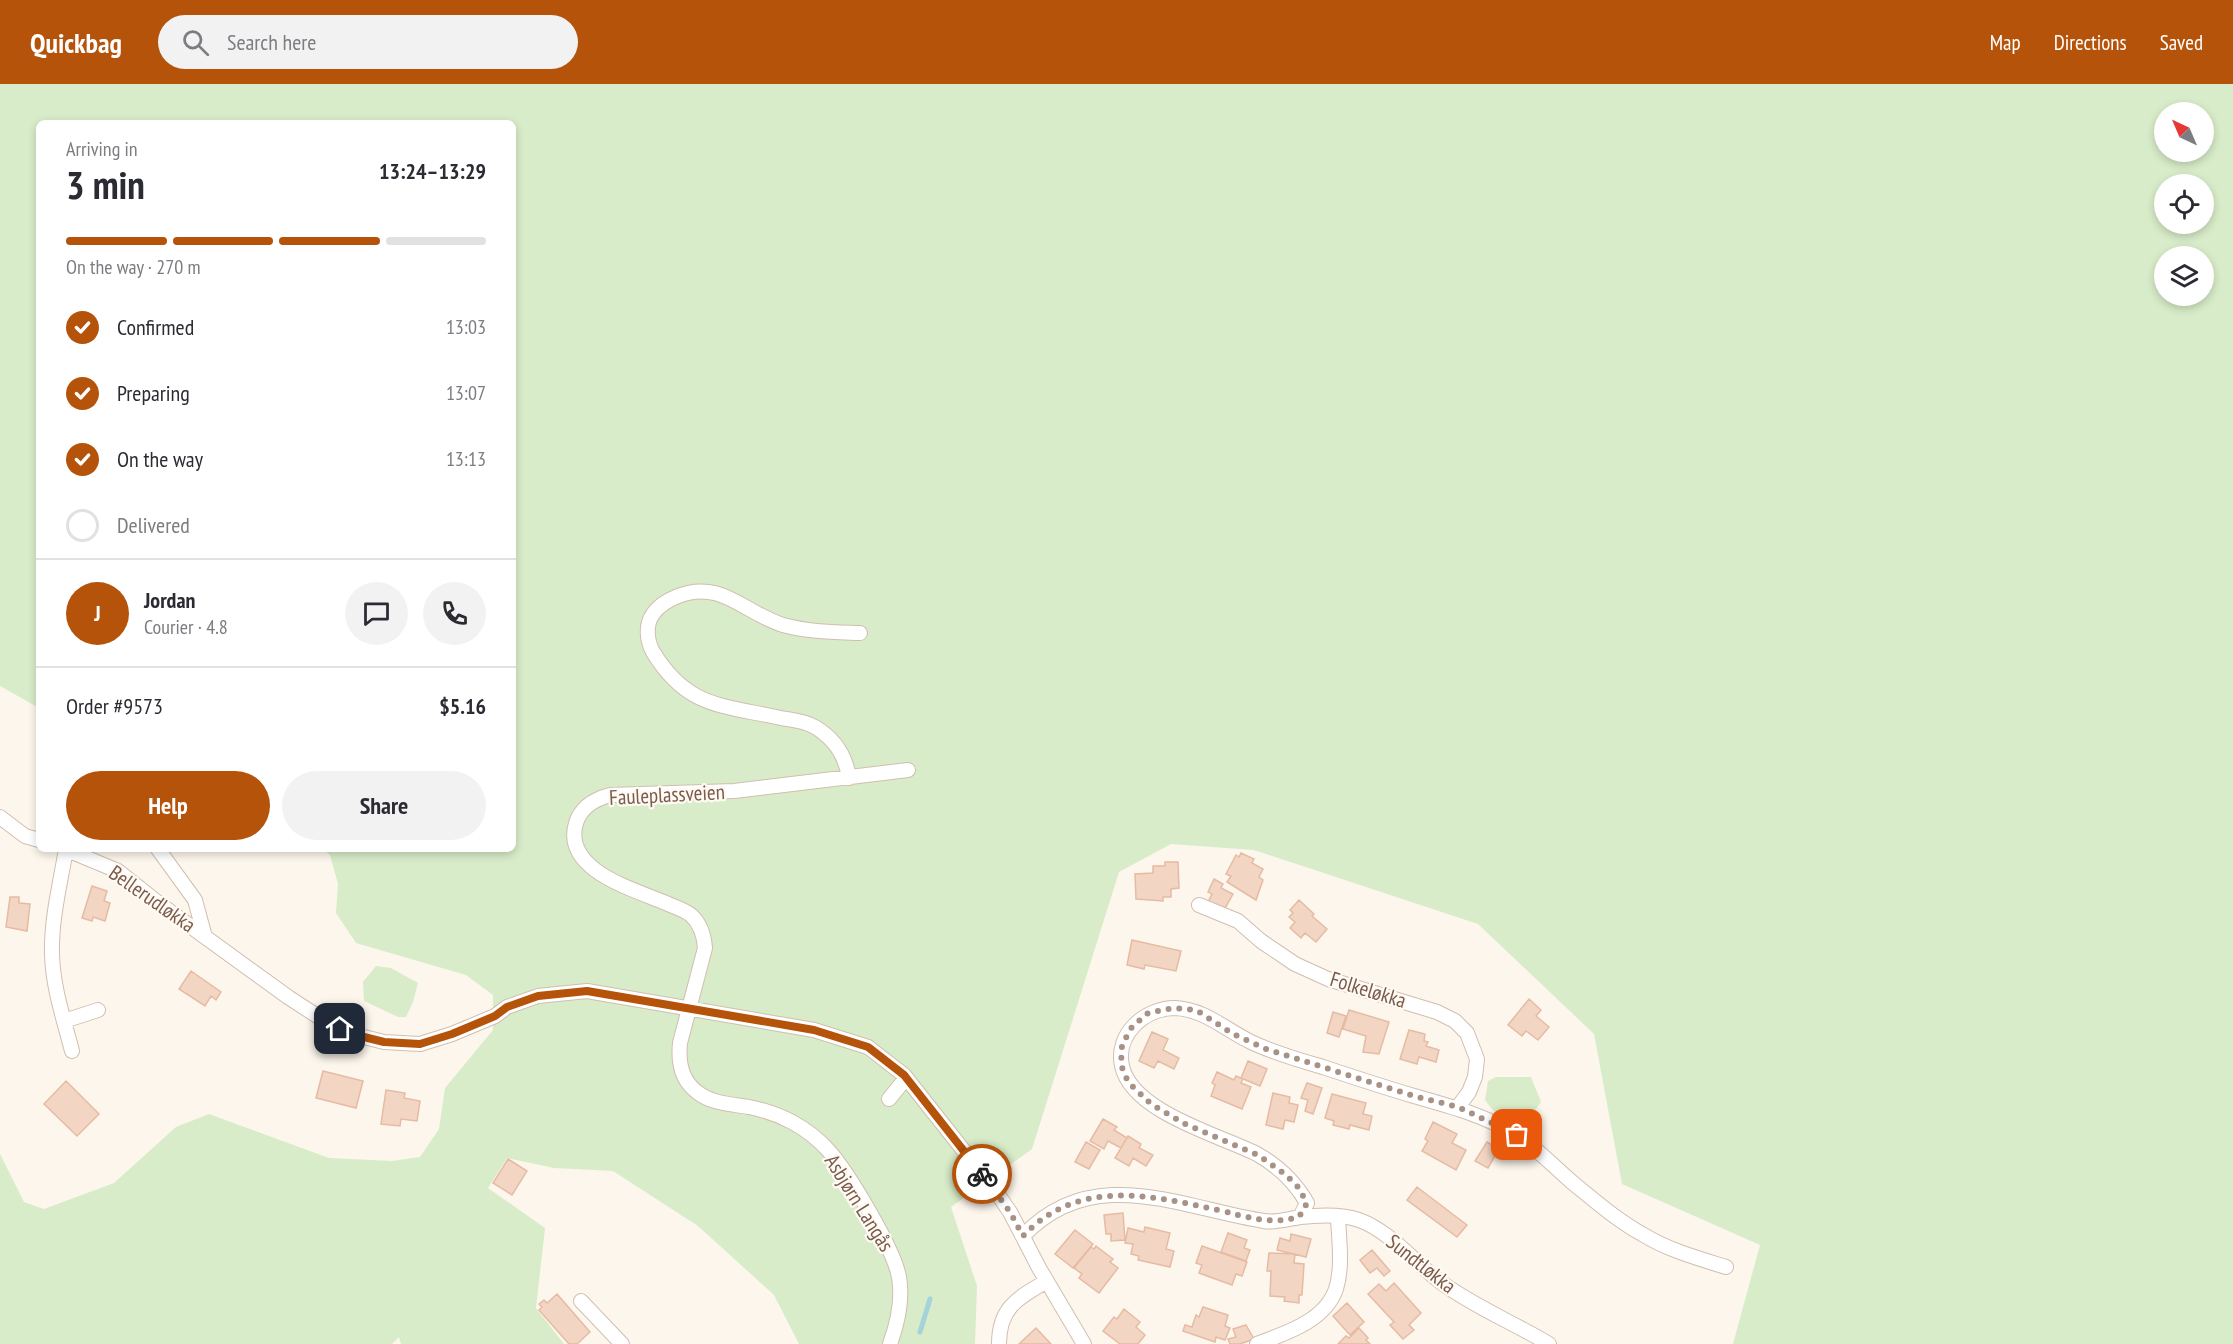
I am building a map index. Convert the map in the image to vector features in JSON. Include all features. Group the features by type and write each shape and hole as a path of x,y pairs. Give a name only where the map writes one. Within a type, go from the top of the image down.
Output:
{"street":[{"path":"849,778 847,766 839,749 828,736 813,726 726,707 700,699 683,689 664,669 651,648 648,627 653,613 662,604 688,592 701,590 718,593 754,613 781,624 808,630 860,633"},
{"name":"Fauleplassveien","path":"688,1008 705,948 699,924 684,910 608,878 587,864 579,853 575,840 576,826 581,813 594,801 610,795 734,791 908,770"},
{"path":"4,826 36,839"},
{"name":"Bellerudløkka","path":"65,852 55,899 52,957 55,981 72,1051"},
{"name":"Bellerudløkka","path":"73,852 118,872 288,997 328,1023 352,1034 384,1042 420,1044 475,1024 507,1007 538,996 587,991 814,1030 868,1047 906,1078 1010,1212 1084,1344"},
{"name":"Bellerudløkka","path":"160,852 195,900 205,937"},
{"name":"Folkeløkka","path":"1200,905 1238,921 1296,964 1320,975 1437,1012 1455,1021 1467,1033 1477,1059 1475,1077 1469,1092 1458,1107"},
{"name":"Asbjørn Langås","path":"688,1008 679,1056 681,1069 695,1091 706,1098 772,1113 812,1135 842,1169 885,1240 894,1257 901,1294 899,1313 890,1344"},
{"path":"1299,1217 1307,1203 1298,1187 1286,1175 1258,1155 1185,1124 1151,1104 1128,1082 1121,1065 1122,1045 1132,1027 1148,1013 1173,1008 1196,1010 1233,1034 1266,1049 1414,1096 1458,1107 1517,1135 1608,1212 1642,1235 1680,1252 1726,1267"},
{"path":"64,1021 98,1011"},
{"path":"888,1100 906,1078"},
{"name":"Sundtløkka","path":"1023,1236 1045,1216 1071,1203 1110,1194 1134,1194 1266,1222 1323,1216 1359,1220 1396,1242 1414,1261 1443,1284 1549,1344"},
{"path":"1257,1344 1304,1324 1324,1308 1336,1289 1339,1270 1338,1218"},
{"path":"999,1344 999,1332 1016,1299 1047,1281"},
{"path":"581,1301 622,1344"}],"green space":[{"path":"0,84 2233,84 2233,1344 1733,1344 1760,1245 1622,1184 1594,1034 1478,924 1254,850 1171,844 1119,872 1032,1149 951,1207 977,1286 975,1344 799,1344 774,1295 698,1226 613,1171 554,1168 507,1158 488,1188 545,1228 536,1308 564,1344 401,1344 399,1337 392,1344 0,1344 0,1154 24,1202 44,1209 114,1183 176,1127 209,1114 329,1158 392,1161 420,1157 439,1129 445,1088 493,1030 493,995 466,975 356,943 336,913 338,884 330,855 326,852 516,852 516,120 36,120 36,706 0,686"},
{"path":"376,966 391,968 418,983 406,1017 398,1017 364,1001 363,982"},
{"path":"1496,1077 1531,1077 1541,1102 1526,1123 1513,1122 1502,1117 1485,1100 1488,1081"}],"building":[{"path":"1241,853 1254,859 1252,863 1263,869 1259,877 1263,880 1256,900 1227,882 1231,876 1226,874 1236,855 1239,857"},
{"path":"1165,862 1178,862 1179,888 1171,889 1171,897 1163,897 1163,901 1136,899 1135,874 1153,873 1153,866 1165,866"},
{"path":"1214,879 1223,884 1221,888 1233,894 1224,910 1208,902 1212,894 1208,892"},
{"path":"92,886 107,891 104,901 110,903 105,921 93,917 92,921 82,918"},
{"path":"10,897 19,897 19,903 30,904 27,931 6,927"},
{"path":"1299,900 1327,929 1316,942 1305,933 1301,938 1290,928 1295,922 1289,917 1293,913 1290,910"},
{"path":"1132,940 1181,951 1176,971 1145,965 1144,969 1127,965"},
{"path":"191,971 221,992 216,1000 211,996 205,1006 179,989"},
{"path":"1529,999 1541,1010 1536,1016 1549,1027 1538,1040 1526,1031 1522,1036 1508,1025"},
{"path":"1349,1010 1389,1022 1379,1054 1363,1052 1366,1036 1343,1029"},
{"path":"1333,1012 1346,1016 1339,1037 1327,1033"},
{"path":"1409,1030 1425,1034 1424,1041 1428,1042 1426,1046 1439,1050 1436,1062 1419,1057 1417,1064 1400,1059"},
{"path":"1152,1032 1168,1039 1163,1050 1179,1058 1174,1069 1158,1061 1154,1068 1139,1061"},
{"path":"1248,1061 1267,1069 1260,1086 1241,1078"},
{"path":"323,1071 363,1081 356,1108 316,1098"},
{"path":"1217,1072 1234,1080 1236,1076 1243,1079 1241,1083 1251,1087 1242,1109 1211,1096 1215,1085 1212,1083"},
{"path":"66,1081 99,1114 77,1136 44,1104"},
{"path":"1307,1083 1322,1088 1313,1114 1305,1111 1308,1100 1301,1098"},
{"path":"386,1090 405,1093 404,1098 420,1101 417,1121 401,1119 400,1126 381,1124"},
{"path":"1273,1093 1290,1097 1289,1103 1298,1105 1294,1122 1285,1120 1283,1129 1266,1125"},
{"path":"1332,1094 1366,1103 1363,1114 1372,1116 1369,1130 1350,1125 1349,1129 1333,1125 1334,1121 1325,1118"},
{"path":"1103,1119 1117,1127 1114,1130 1127,1138 1121,1148 1108,1141 1104,1149 1090,1141"},
{"path":"1433,1122 1457,1134 1452,1143 1466,1150 1456,1170 1422,1151 1428,1141 1425,1139"},
{"path":"1128,1136 1141,1144 1139,1148 1153,1155 1146,1166 1133,1158 1129,1166 1115,1158"},
{"path":"1086,1142 1100,1150 1089,1169 1075,1162"},
{"path":"1487,1142 1499,1149 1488,1168 1475,1161"},
{"path":"508,1159 527,1171 512,1195 493,1183"},
{"path":"1417,1187 1467,1225 1457,1237 1407,1200"},
{"path":"1123,1213 1125,1240 1111,1241 1111,1234 1106,1234 1104,1215"},
{"path":"1145,1227 1170,1233 1166,1249 1174,1251 1170,1267 1138,1260 1139,1256 1131,1254 1133,1244 1125,1243 1128,1228 1144,1232"},
{"path":"1075,1230 1093,1244 1073,1268 1055,1254"},
{"path":"1228,1233 1247,1240 1244,1248 1250,1250 1246,1261 1221,1252"},
{"path":"1291,1234 1311,1239 1306,1257 1277,1250 1280,1238 1290,1241"},
{"path":"1096,1246 1113,1259 1110,1262 1118,1268 1099,1293 1079,1278 1082,1274 1074,1268 1091,1247 1094,1249"},
{"path":"1202,1246 1247,1262 1242,1276 1236,1274 1232,1285 1199,1273 1202,1265 1196,1263"},
{"path":"1372,1250 1390,1271 1384,1276 1377,1268 1370,1273 1360,1260"},
{"path":"1269,1253 1295,1254 1294,1263 1304,1264 1302,1295 1299,1295 1299,1303 1284,1301 1285,1297 1270,1296 1271,1271 1267,1271"},
{"path":"1394,1283 1421,1313 1409,1325 1414,1330 1403,1339 1390,1325 1394,1322 1368,1294 1379,1284 1386,1291"},
{"path":"557,1294 590,1332 577,1344 569,1344 539,1310 542,1307 539,1304 544,1300 547,1303"},
{"path":"1347,1303 1364,1322 1350,1335 1333,1316"},
{"path":"1203,1307 1228,1315 1225,1326 1230,1328 1225,1340 1216,1337 1215,1342 1183,1331 1185,1325 1192,1327 1196,1315 1199,1317"},
{"path":"1124,1309 1140,1322 1136,1327 1145,1335 1138,1344 1120,1344 1103,1331 1114,1317 1117,1319"},
{"path":"1246,1325 1254,1339 1240,1344 1230,1344 1228,1339 1236,1337 1233,1329"},
{"path":"1036,1328 1051,1344 1019,1344"},
{"path":"1359,1328 1370,1344 1338,1344 1346,1336 1349,1338"}],"waterway":[{"path":"920,1332 930,1299"}],"way so far":[{"path":"982,1174 1010,1212 1023,1236 1045,1216 1071,1203 1110,1194 1134,1194 1266,1222 1286,1221 1299,1217 1307,1203 1298,1187 1286,1175 1258,1155 1185,1124 1151,1104 1128,1082 1121,1065 1122,1045 1132,1027 1148,1013 1173,1008 1196,1010 1233,1034 1266,1049 1414,1096 1458,1107 1517,1135"}],"route":[{"path":"340,1029 384,1042 420,1044 452,1034 495,1016 507,1007 538,996 587,991 814,1030 868,1047 904,1075 982,1174"}]}
